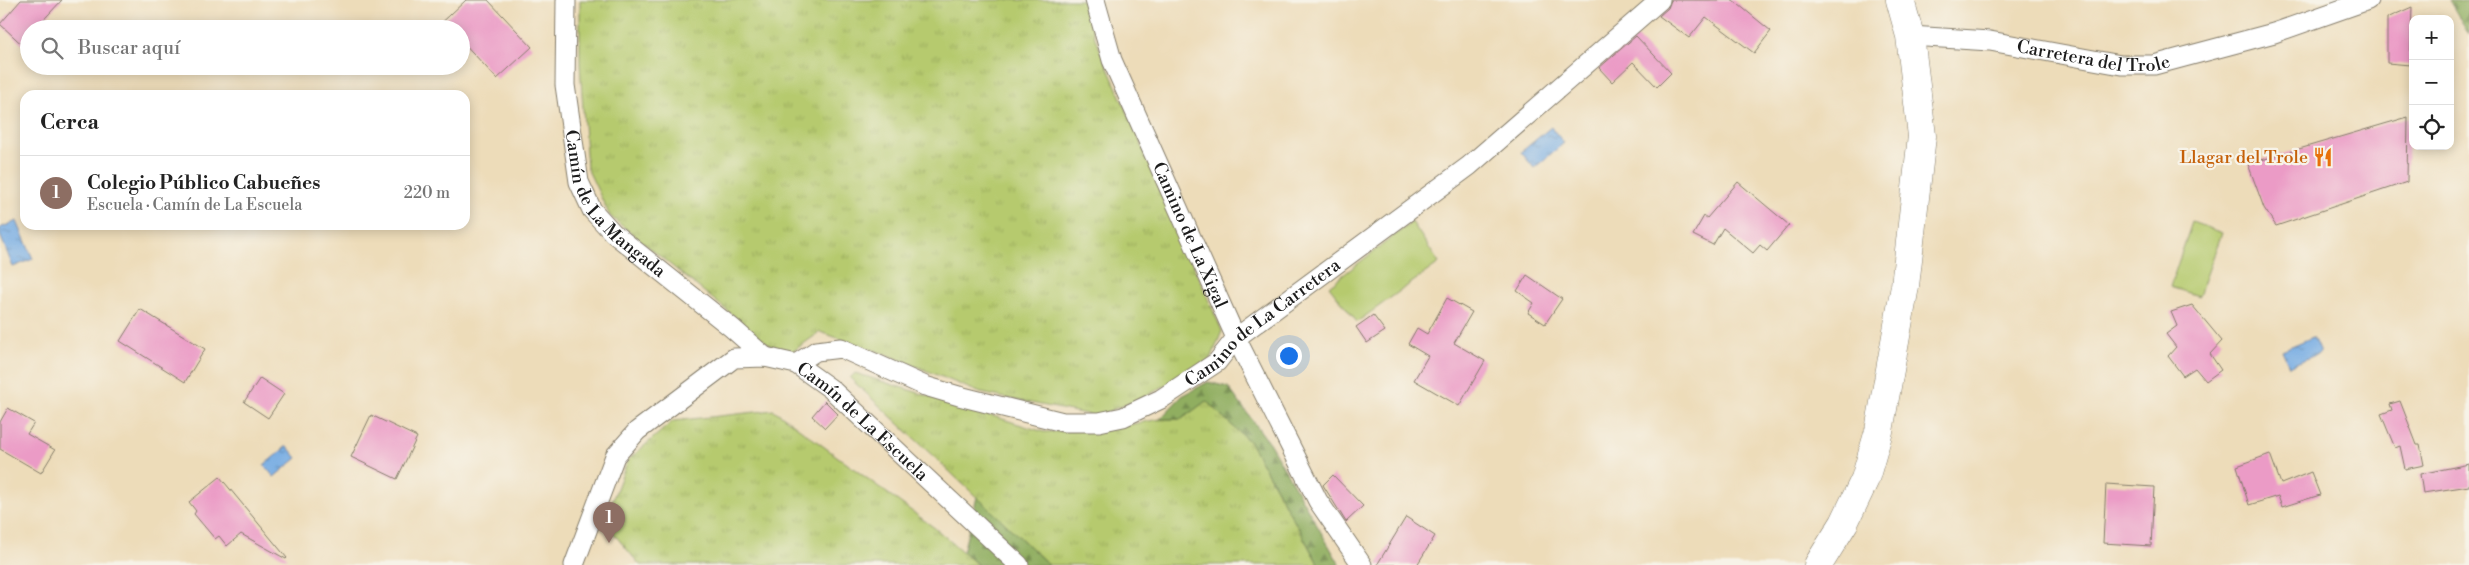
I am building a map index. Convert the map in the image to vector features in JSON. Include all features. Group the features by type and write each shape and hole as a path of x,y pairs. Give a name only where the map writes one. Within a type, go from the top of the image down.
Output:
{"highway":[{"path":"1818,565 1844,524 1865,478 1879,431 1905,286 1922,136 1910,36 1900,0"}],"street":[{"name":"Camín de La Mangada","path":"566,0 565,85 579,182 592,210 612,233 732,328 765,357"},
{"name":"Camino de La Xigal","path":"1096,0 1112,60 1236,338 1318,501 1362,565"},
{"name":"Camino de La Carretera","path":"796,364 816,351 840,348 925,386 1063,422 1099,422 1123,416 1161,399 1217,362 1236,338 1469,166 1660,0"},
{"name":"Carretera del Trole","path":"1910,36 1990,41 2121,66 2154,64 2274,33 2368,0"},
{"name":"Camín de La Escuela","path":"574,565 615,456 636,431 734,358 765,357 796,364 832,389 1019,565"}],"green space":[{"path":"580,0 1085,0 1095,38 1222,331 1211,359 1143,398 1096,416 981,393 891,356 820,332 792,352 775,349 610,216 587,168 580,64"},
{"path":"2449,0 2469,0 2469,34"},
{"path":"1412,222 1439,263 1357,322 1329,286"},
{"path":"2192,222 2222,233 2199,296 2170,287"},
{"path":"855,373 1044,432 1106,429 1160,419 1181,419 1206,401 1250,442 1319,565 1049,565 850,378"},
{"path":"1208,382 1228,387 1270,444 1340,565 1319,565 1250,442 1206,401 1182,419 1160,419 1182,396"},
{"path":"774,410 936,529 978,565 640,565 604,522 628,460 673,421"},
{"path":"977,497 1049,565 978,565 963,552"}],"water":[{"path":"1551,127 1564,143 1534,168 1521,152"},
{"path":"17,221 33,259 13,267 0,235 0,228"},
{"path":"2313,337 2320,353 2289,366 2282,350"},
{"path":"287,446 297,458 274,477 264,465"}],"building":[{"path":"21,0 62,0 43,20 20,20 20,43 0,24"},
{"path":"466,0 488,0 532,47 497,79 470,50 470,20 445,20"},
{"path":"1671,0 1733,0 1771,31 1754,53 1706,17 1689,38 1659,16 1668,8"},
{"path":"2412,7 2412,15 2409,15 2409,65 2387,63 2387,18"},
{"path":"1636,36 1671,73 1657,87 1633,62 1612,82 1599,68"},
{"path":"2408,117 2407,182 2276,226 2264,208 2248,164"},
{"path":"1738,182 1789,225 1767,251 1760,245 1753,253 1723,228 1713,245 1693,235 1704,216 1707,218"},
{"path":"1527,275 1562,299 1545,324 1528,313 1534,303 1517,291"},
{"path":"1447,298 1472,312 1454,343 1485,361 1459,406 1414,380 1428,356 1408,344 1417,328 1427,334"},
{"path":"2192,305 2222,341 2210,354 2221,370 2206,381 2195,368 2183,376 2168,356 2176,347 2166,334 2177,326 2171,312"},
{"path":"140,309 205,349 185,382 120,341"},
{"path":"1373,315 1385,331 1367,343 1356,327"},
{"path":"260,378 284,394 268,418 244,402"},
{"path":"825,401 838,414 825,428 812,416"},
{"path":"2400,401 2417,445 2420,445 2424,465 2405,469 2400,446 2395,448 2381,414 2392,410 2390,404"},
{"path":"8,408 34,423 27,434 55,450 41,473 0,449 0,422"},
{"path":"371,415 417,437 397,479 351,457"},
{"path":"2270,454 2281,484 2311,472 2320,495 2282,507 2278,496 2249,505 2237,466"},
{"path":"2469,464 2469,486 2423,493 2420,474"},
{"path":"1333,475 1363,506 1346,522 1323,485"},
{"path":"220,477 286,559 241,534 227,546 219,536 215,539 194,514 196,511 189,502"},
{"path":"2106,484 2154,487 2151,546 2103,543"},
{"path":"1406,517 1435,536 1417,565 1377,565"}],"place":[{"name":"Llagar del Trole","path":"2323,157"},
{"name":"Colegio Público Cabueñes","path":"609,543"}]}
